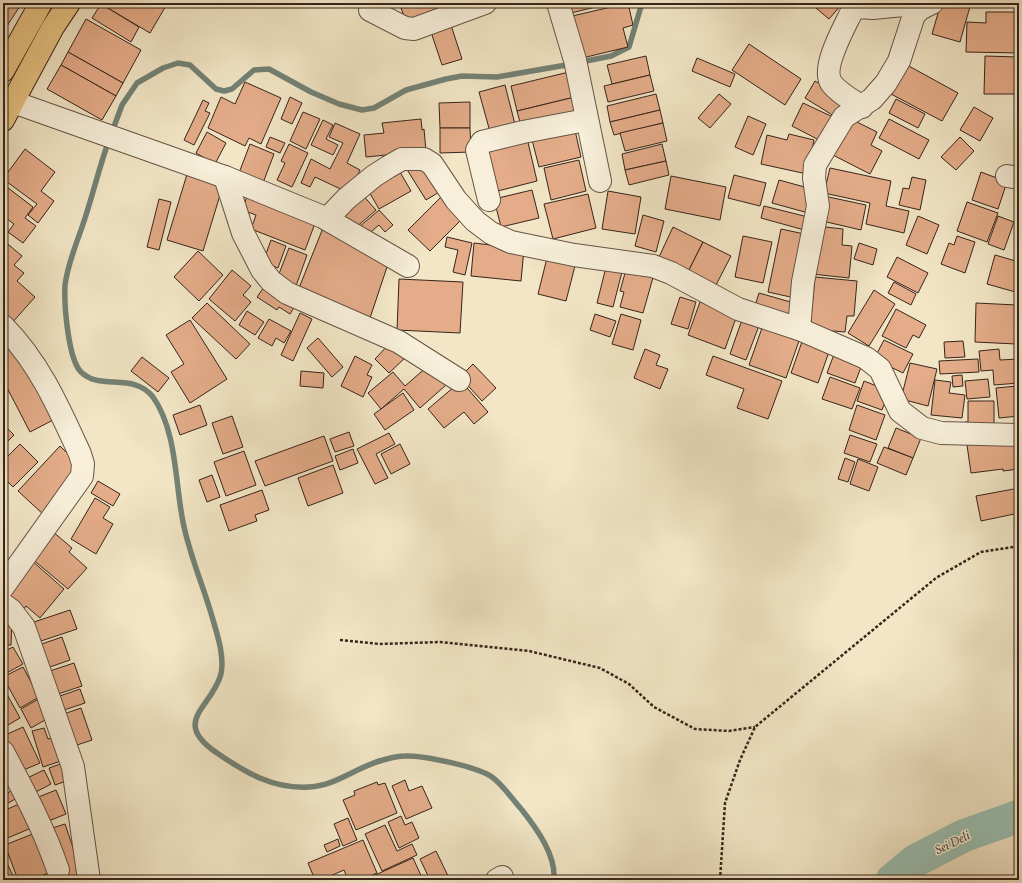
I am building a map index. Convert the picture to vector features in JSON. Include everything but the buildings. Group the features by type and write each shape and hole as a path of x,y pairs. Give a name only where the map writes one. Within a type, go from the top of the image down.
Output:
{"main road":[{"path":"3,71 41,3"},
{"path":"8,111 53,27 69,3"}],"street":[{"path":"370,10 405,28 414,29 486,3"},
{"path":"558,3 577,70 586,120 600,181"},
{"path":"799,329 803,282 818,206 814,178 816,164 844,117 862,107 872,99 886,83 899,60 913,6 873,8 857,7 853,9 830,60 828,73 832,85 862,107"},
{"path":"8,111 105,134 225,178 327,219 408,266"},
{"path":"489,200 477,150 482,142 522,132 586,120"},
{"path":"327,219 374,176 388,167 402,159 424,159 432,164 456,200 475,221 491,233 511,242 574,255 662,269 738,309 799,329 866,358 880,370 900,411 922,428 941,433 1019,435"},
{"path":"225,178 243,234 262,270 271,281 288,293 399,342 459,380"},
{"path":"3,326 19,342 50,389 80,454 83,464 82,476 3,587"},
{"path":"3,604 11,610 24,628 73,767 89,880"},
{"path":"3,752 32,806 58,870"}],"path":[{"path":"720,880 725,803 740,760 755,727 936,578 980,552 1019,546"},
{"path":"340,640 378,644 440,642 529,651 600,668 629,684 654,707 696,729 729,731 755,727"}],"waterway":[{"path":"581,62 611,56 629,47 642,3"},
{"path":"112,132 122,105 137,83 163,68 178,63 190,65 216,89 224,91 232,89 254,70 269,69 311,92 339,104 362,110 374,108 406,90 446,79 462,76 497,77 572,64"},
{"path":"109,140 66,276 66,317 70,344 73,356 81,372 89,378 107,382 127,383 136,385 145,390 153,397 167,425 174,458 183,522 192,557 215,627 222,659 221,674 216,686 198,714 195,723 197,732 203,742 217,753 249,773 272,782 296,787 319,786 338,780 374,763 402,756 424,757 475,769 492,777 504,788 528,817 549,852 554,871 554,880"},
{"name":"Sei Deli","path":"892,880 915,861 963,836 1019,816"}]}
